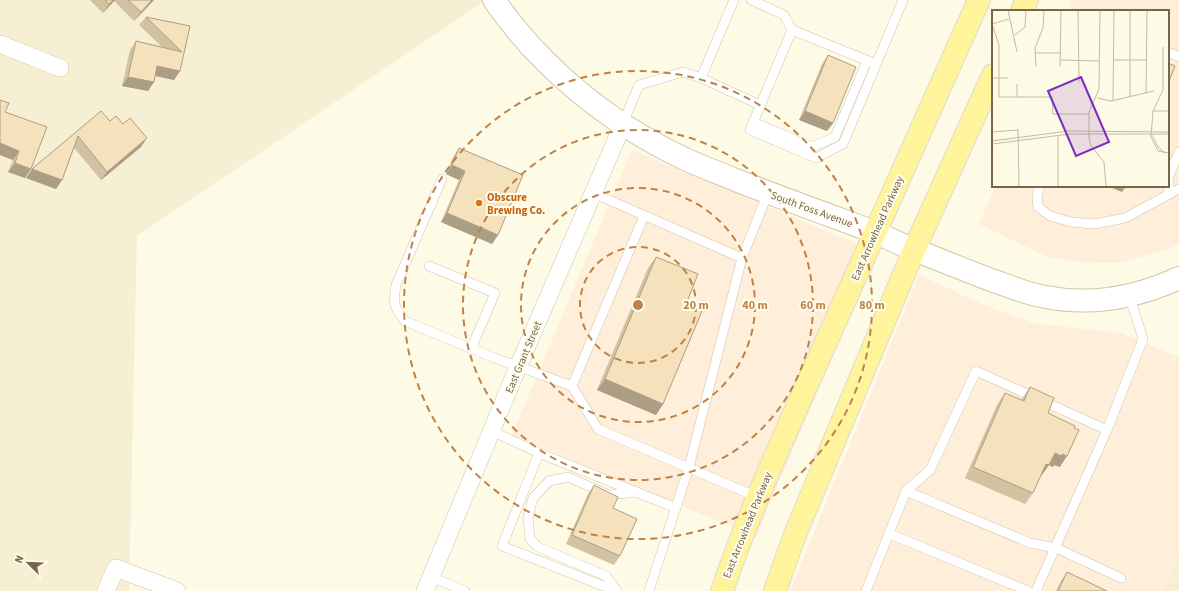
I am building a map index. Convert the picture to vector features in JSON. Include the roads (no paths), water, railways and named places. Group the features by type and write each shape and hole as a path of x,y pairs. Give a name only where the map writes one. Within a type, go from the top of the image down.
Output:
{"main road":[{"name":"East Arrowhead Parkway","path":"722,591 736,550 758,497 979,0"},
{"path":"1022,10 1027,0"},
{"path":"775,591 794,537 914,250 992,77"}],"street":[{"name":"South Foss Avenue","path":"494,0 504,15 547,64 596,106 655,144 684,159 768,193 875,232 914,250 1019,290 1046,297 1094,301 1129,295 1167,284 1179,278"},
{"path":"0,44 60,68"},
{"name":"East Grant Street","path":"428,584 518,367 623,124"},
{"path":"106,591 116,568 177,591"}],"lane":[{"path":"701,78 734,0"},
{"path":"751,0 784,14 792,30 876,64"},
{"path":"792,30 750,130 816,158 843,144 904,0"},
{"path":"1169,52 1179,57"},
{"path":"753,122 812,147 835,137 867,61"},
{"path":"623,124 640,85 683,72 701,78 760,104"},
{"path":"1169,176 1179,152"},
{"path":"442,179 396,284 394,299 397,311 405,321 471,349 572,386 598,429 758,497"},
{"path":"1040,187 1037,197 1038,207 1050,216 1071,222 1094,224 1125,218 1179,188"},
{"path":"1169,187 1169,194"},
{"path":"649,591 689,467 742,258 768,193"},
{"path":"593,194 742,258"},
{"path":"572,386 644,216"},
{"path":"429,266 495,293 471,349"},
{"path":"1036,591 1107,430 1144,339 1129,295"},
{"path":"866,591 906,491 930,470 976,371 1107,430"},
{"path":"492,430 539,453 676,508"},
{"path":"539,453 502,546 617,591"},
{"path":"617,591 606,576 538,547 530,539 528,517 533,498 549,481 568,477 609,495 636,492"},
{"path":"906,491 1030,543 1056,548 1122,578"},
{"path":"890,534 1028,591"},
{"path":"428,584 465,591"}],"place":[{"name":"Obscure Brewing Co.","path":"479,203"}]}
